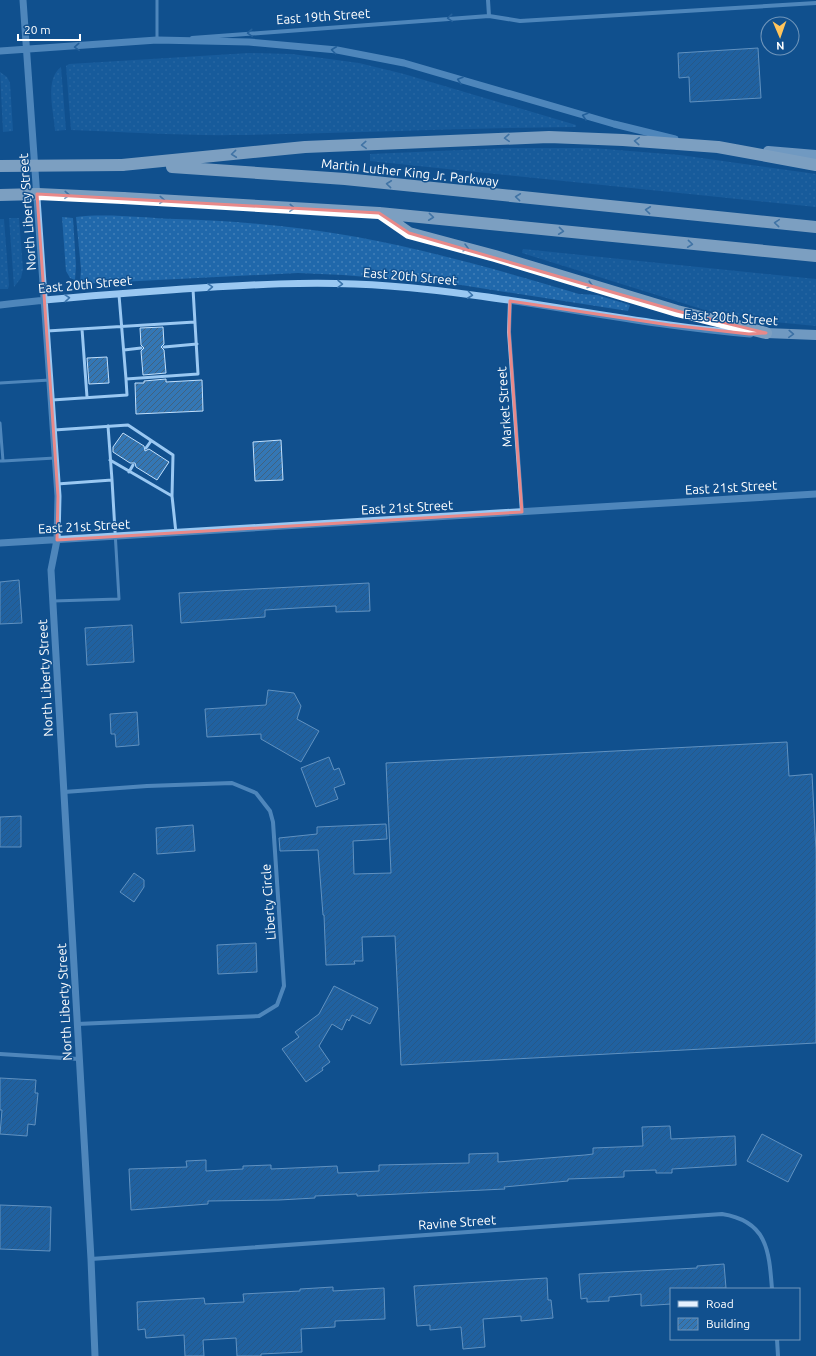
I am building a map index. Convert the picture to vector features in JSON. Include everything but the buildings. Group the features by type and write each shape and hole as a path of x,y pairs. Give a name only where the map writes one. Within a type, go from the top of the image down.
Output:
{"highway":[{"path":"122,165 305,147 574,137 718,147 816,165"},
{"name":"Martin Luther King Jr. Parkway","path":"0,166 122,165 194,167 306,176 816,227"},
{"path":"0,194 38,194 124,198 379,213 816,256"},
{"path":"379,213 409,233 495,256 677,311 766,333"}],"main road":[{"path":"718,147 816,155"},
{"name":"East 20th Street","path":"766,333 816,336"}],"street":[{"name":"North Liberty Street","path":"23,0 56,458 57,540 51,570 91,1259 95,1356"},
{"path":"488,0 489,16"},
{"name":"East 19th Street","path":"0,51 489,16 520,21 816,3"},
{"path":"158,40 284,44 360,54 404,64 614,124 718,147"},
{"name":"East 20th Street","path":"0,305 193,288 273,284 361,284 410,288 510,301 670,325 749,334 766,333"},
{"name":"Market Street","path":"510,301 509,332 522,512"},
{"name":"East 21st Street","path":"0,543 816,494"},
{"name":"Liberty Circle","path":"63,792 147,786 232,783 256,794 270,811 273,822 284,986 277,1005 259,1016 77,1024"},
{"path":"0,1054 79,1059"},
{"name":"Ravine Street","path":"91,1259 722,1214 739,1216 754,1227 765,1242 770,1265 772,1288"},
{"path":"777,1340 778,1356"}],"lane":[{"path":"157,0 158,40"},
{"path":"126,378 198,374 193,288"},
{"path":"52,400 127,395 119,294"},
{"path":"47,330 195,322"},
{"path":"82,329 87,398"},
{"path":"164,347 197,344"},
{"path":"124,350 141,348"},
{"path":"0,383 50,380"},
{"path":"0,423 1,461 56,458"},
{"path":"54,430 128,425 173,455 172,496 176,533"},
{"path":"53,601 119,598 108,426"},
{"path":"146,448 151,441"},
{"path":"110,460 172,496"},
{"path":"129,472 133,465"},
{"path":"57,484 112,480"}],"highlighted area":[{"path":"37,194 379,213 409,233 677,311 766,333 749,334 670,325 510,301 509,332 522,512 57,540 58,496"}],"shaded area":[{"path":"249,53 292,54 359,63 404,74 576,125 576,127 219,135 71,130 66,66 69,64"},
{"path":"61,67 66,130 55,131 51,88 56,73"},
{"path":"0,72 7,77 10,83 13,131 3,132"},
{"path":"507,148 592,148 680,155 816,174 816,207 370,161 370,154"},
{"path":"113,216 221,221 289,227 334,233 441,255 579,294 597,295 630,305 628,311 461,285 343,275 298,273 80,284 81,269 76,217"},
{"path":"62,217 73,218 76,266 75,280 70,278 66,271"},
{"path":"9,218 19,218 23,269 21,278 14,287"},
{"path":"0,219 4,219 9,285 8,289 0,289"},
{"path":"523,249 816,279 816,326 764,321 708,311 522,253"}]}
